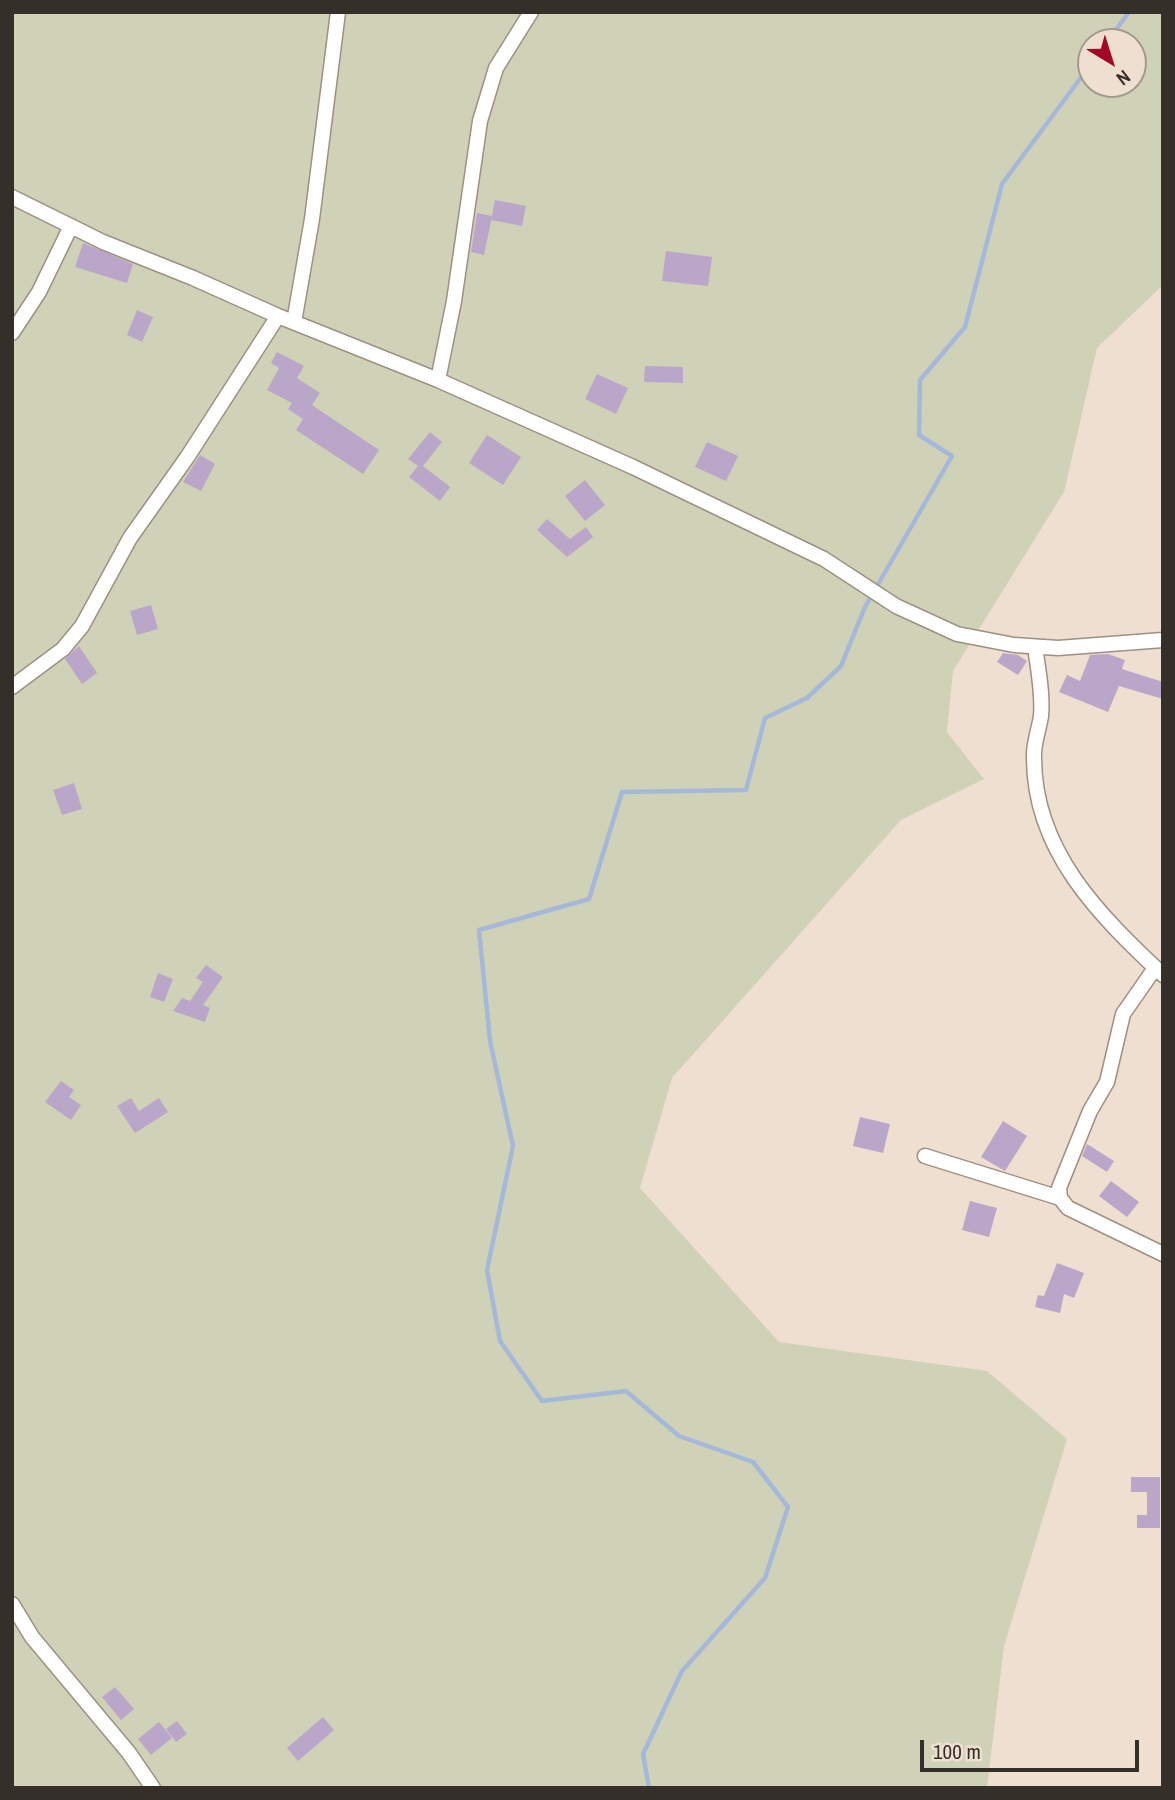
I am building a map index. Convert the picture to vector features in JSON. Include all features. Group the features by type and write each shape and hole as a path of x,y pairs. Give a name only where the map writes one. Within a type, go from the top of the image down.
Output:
{"street":[{"path":"294,322 320,168 338,12"},
{"path":"438,380 454,300 480,121 496,68 531,12"},
{"path":"12,197 103,242 438,380 742,519 824,559 896,606 957,634 1014,646 1058,648 1163,639"},
{"path":"12,333 39,292 71,226"},
{"path":"12,687 63,649 82,626 130,538 188,456 278,316"},
{"path":"1035,647 1042,700 1033,755 1036,793 1042,821 1077,885 1095,908 1159,972 1123,1014 1107,1082 1090,1111 1059,1188 1060,1198 1068,1208 1163,1254"},
{"path":"925,1156 1060,1198"},
{"path":"12,1604 32,1637 130,1753 153,1788"}],"green space":[{"path":"12,12 1163,12 1163,285 1097,348 1064,492 953,671 947,732 984,779 901,820 672,1078 640,1188 779,1342 987,1371 1067,1439 1004,1646 987,1788 12,1788"}],"building":[{"path":"495,200 526,206 522,226 491,220"},
{"path":"477,213 492,216 484,255 471,252"},
{"path":"83,243 133,264 127,283 75,267"},
{"path":"666,251 712,257 708,286 662,281"},
{"path":"137,310 153,317 142,342 127,335"},
{"path":"277,352 304,366 297,378 320,393 312,405 379,450 363,474 296,430 303,419 288,409 292,403 267,390 279,368 271,363"},
{"path":"645,366 683,367 683,383 644,382"},
{"path":"597,374 628,388 616,414 585,399"},
{"path":"430,432 442,442 423,466 450,487 440,501 409,477 418,466 408,459"},
{"path":"487,435 521,457 503,485 469,463"},
{"path":"707,442 738,456 726,481 695,467"},
{"path":"200,455 215,464 201,491 183,482"},
{"path":"585,480 605,505 585,521 565,496"},
{"path":"547,519 570,539 586,527 593,537 567,557 537,530"},
{"path":"151,605 158,629 137,635 130,611"},
{"path":"79,646 97,673 82,684 65,659"},
{"path":"1003,653 1018,655 1027,661 1018,675 997,662"},
{"path":"1108,654 1125,660 1122,669 1163,682 1163,699 1119,686 1108,712 1059,692 1067,675 1080,681 1090,655"},
{"path":"74,783 82,809 62,815 53,790"},
{"path":"206,965 223,977 203,1005 210,1008 205,1022 173,1011 182,998 190,1001 203,982 196,978"},
{"path":"158,973 173,979 164,1002 150,997"},
{"path":"61,1081 74,1090 69,1097 81,1105 71,1120 45,1102"},
{"path":"131,1098 139,1111 159,1098 168,1112 135,1133 117,1106"},
{"path":"860,1117 890,1124 883,1153 853,1146"},
{"path":"1003,1121 1027,1136 1005,1171 981,1157"},
{"path":"1087,1144 1114,1161 1107,1172 1082,1156"},
{"path":"1111,1181 1139,1202 1127,1217 1099,1196"},
{"path":"970,1201 997,1208 989,1237 962,1230"},
{"path":"1057,1263 1084,1273 1074,1298 1064,1294 1060,1313 1035,1307 1038,1295 1044,1296"},
{"path":"1131,1477 1160,1477 1160,1528 1137,1528 1137,1515 1147,1515 1147,1492 1131,1492"},
{"path":"115,1687 134,1709 121,1720 102,1697"},
{"path":"323,1717 334,1730 298,1761 287,1748"},
{"path":"177,1721 187,1734 176,1742 166,1729"},
{"path":"159,1722 172,1738 151,1755 138,1739"}],"waterway":[{"path":"1117,28 1129,12"},
{"path":"649,1788 643,1754 682,1671 765,1578 788,1507 753,1462 679,1436 626,1391 542,1401 500,1341 487,1270 513,1146 490,1041 479,930 589,899 622,792 746,790 765,718 807,698 841,666 865,607 952,456 919,435 920,380 965,327 1002,184 1077,83"}]}
